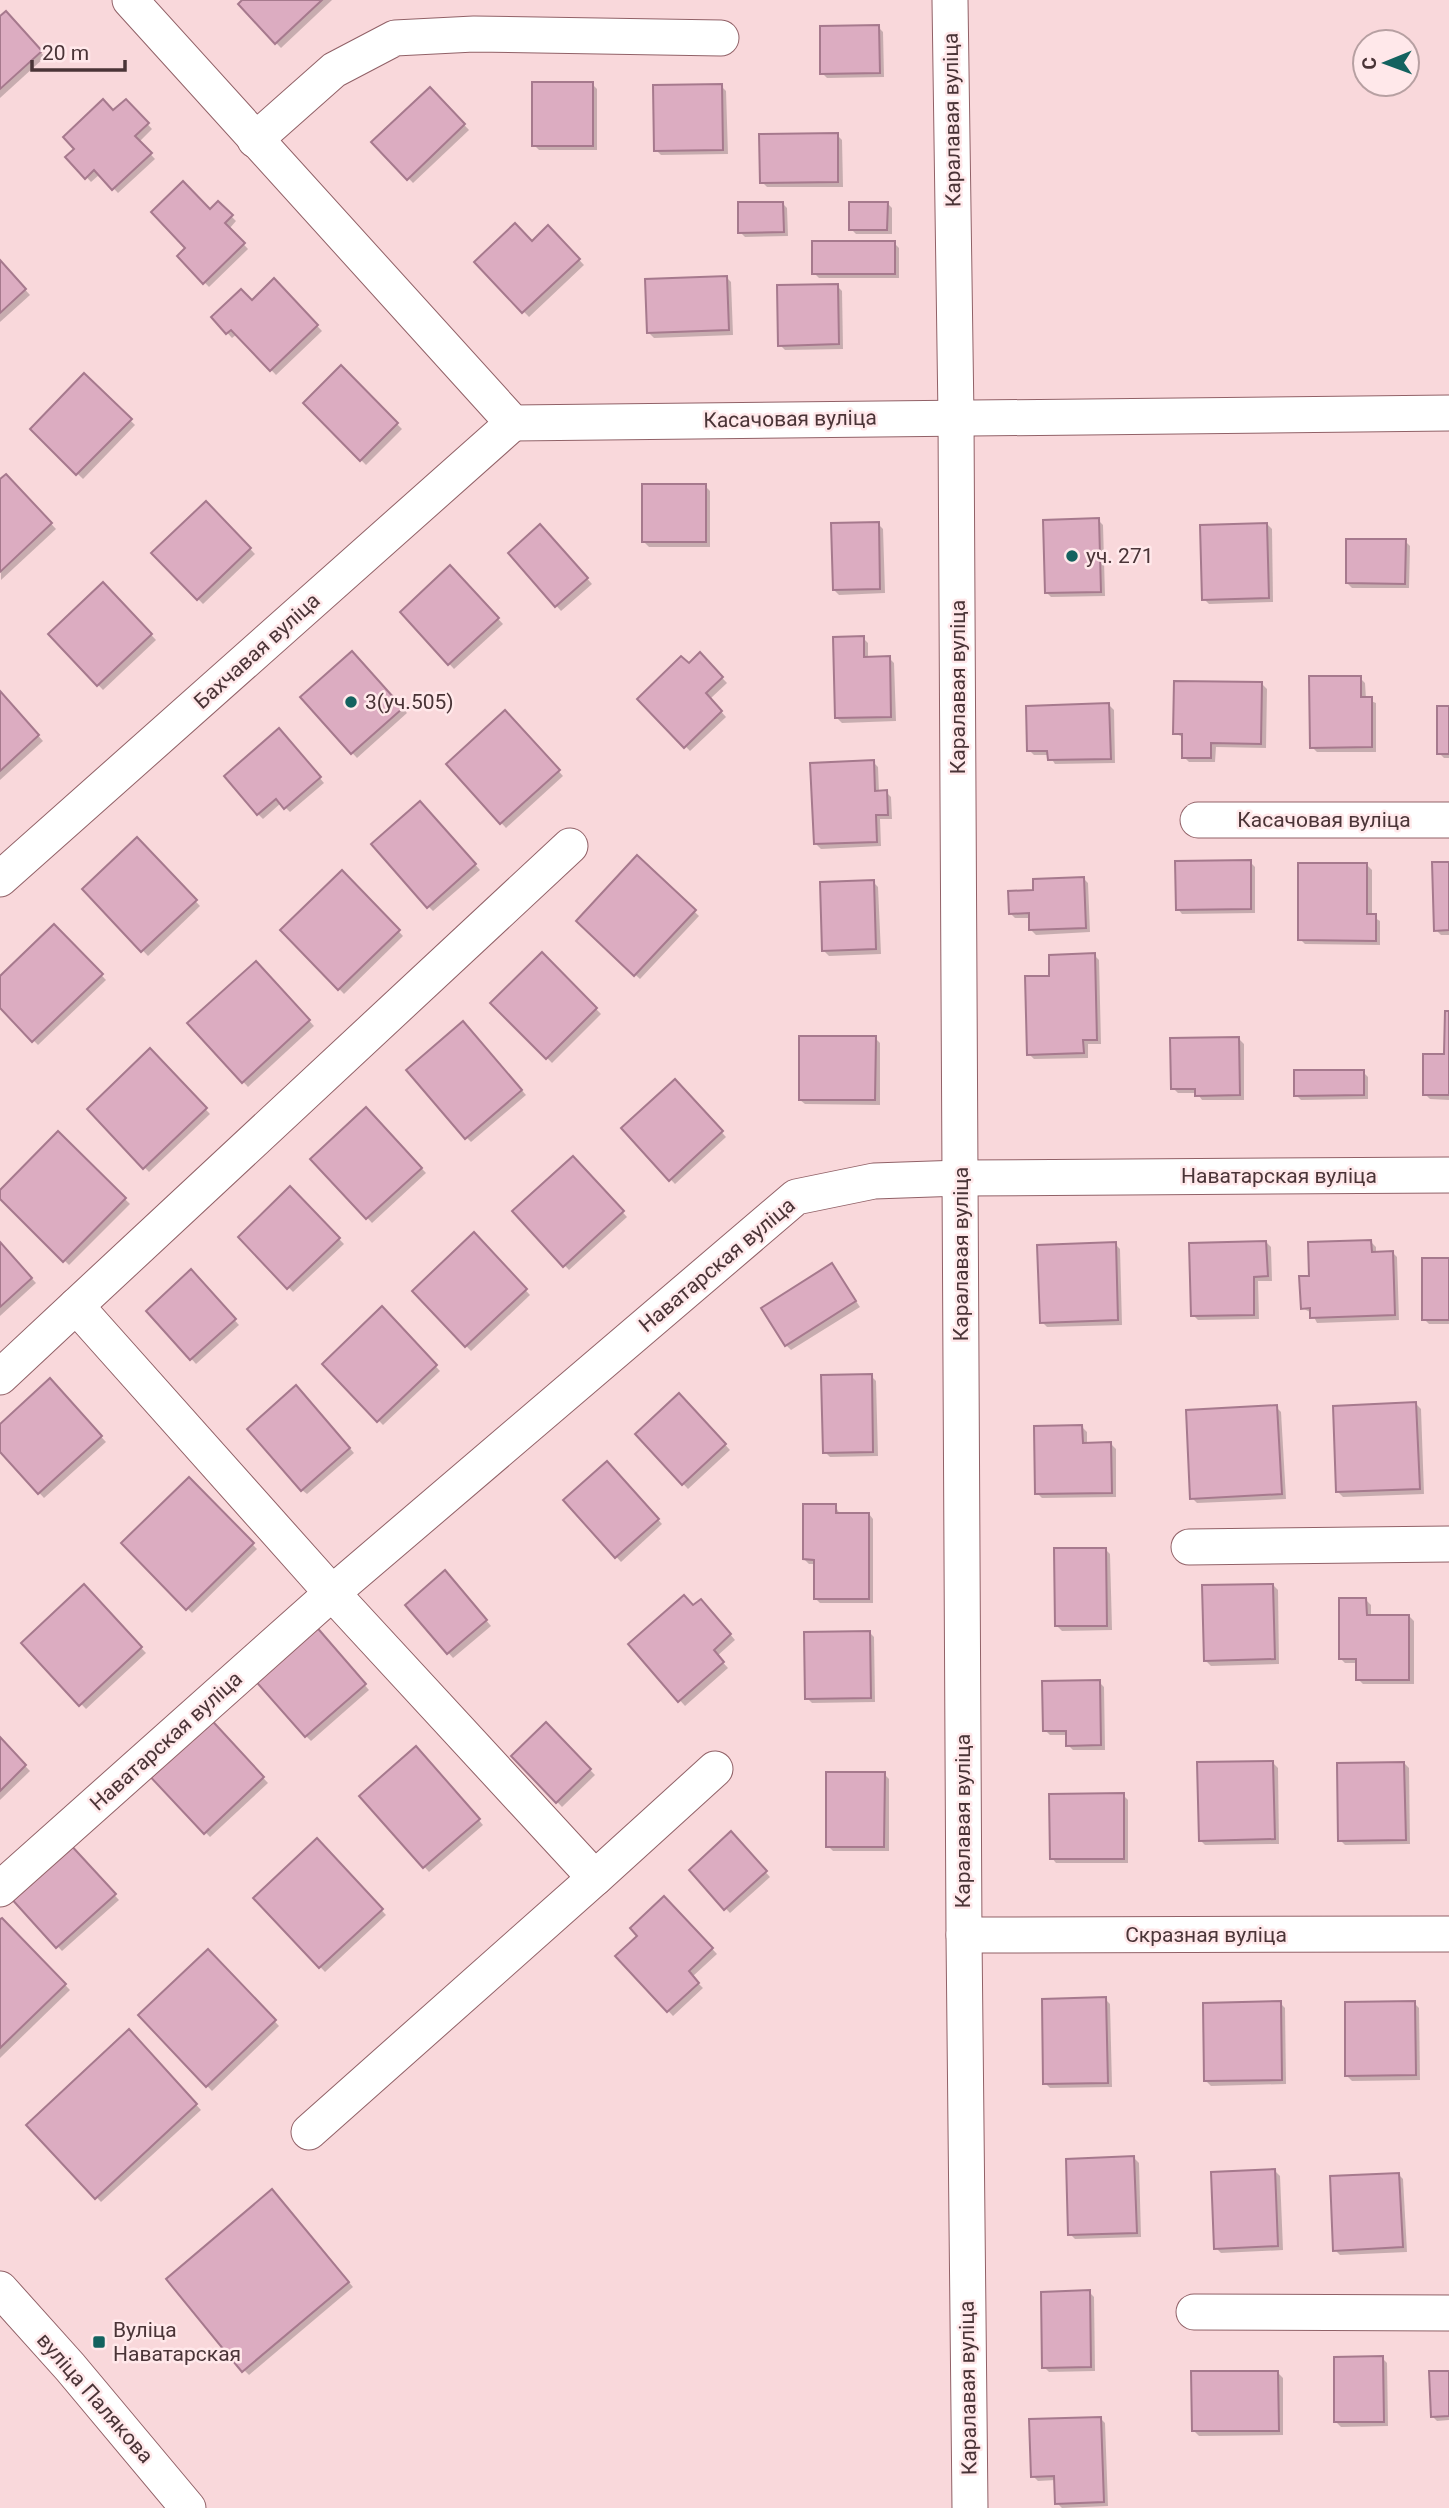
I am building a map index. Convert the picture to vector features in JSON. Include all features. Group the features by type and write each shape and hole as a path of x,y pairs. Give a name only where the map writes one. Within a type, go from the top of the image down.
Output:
{"street":[{"path":"131,0 513,422"},
{"name":"Каралавая вуліца","path":"950,0 956,417 964,1936 970,2508"},
{"path":"256,140 334,70 395,38 474,34 722,38"},
{"name":"Касачовая вуліца","path":"513,422 1449,413"},
{"name":"Бахчавая вуліца","path":"0,879 513,422"},
{"name":"Касачовая вуліца","path":"1198,820 1449,820"},
{"path":"0,1377 570,846"},
{"name":"Наватарская вуліца","path":"0,1889 332,1593 796,1196 874,1181 961,1178 1449,1175"},
{"path":"76,1306 332,1593 595,1878"},
{"path":"1189,1547 1449,1544"},
{"path":"309,2132 715,1769"},
{"name":"Скразная вуліца","path":"964,1936 1449,1934"},
{"name":"вуліца Палякова","path":"0,2290 70,2367 188,2508"},
{"path":"1194,2312 1449,2313"}],"building":[{"path":"242,0 322,0 275,44 238,4"},
{"path":"6,11 42,51 0,89 0,16"},
{"path":"879,25 880,73 820,74 820,26"},
{"path":"532,82 593,82 593,146 532,146"},
{"path":"722,84 723,150 654,151 653,85"},
{"path":"430,87 465,124 407,180 371,142"},
{"path":"103,99 113,110 126,99 149,123 135,136 152,153 112,190 94,170 85,179 65,157 74,149 63,137"},
{"path":"838,133 838,182 760,183 759,134"},
{"path":"183,181 210,209 218,201 233,215 225,223 245,243 203,284 177,256 185,248 151,212"},
{"path":"738,202 783,202 784,232 738,233"},
{"path":"849,202 888,202 887,230 849,230"},
{"path":"515,223 532,241 548,225 580,259 522,313 474,262"},
{"path":"812,241 895,241 895,274 812,274"},
{"path":"0,260 26,289 0,313"},
{"path":"727,276 729,330 647,333 645,279"},
{"path":"274,278 318,325 270,371 231,330 226,334 211,317 241,289 252,300"},
{"path":"838,284 839,344 778,346 777,285"},
{"path":"341,365 398,423 360,461 303,403"},
{"path":"84,373 132,419 76,475 30,429"},
{"path":"6,474 52,523 0,572 0,479"},
{"path":"642,484 706,484 706,542 642,542"},
{"path":"206,501 251,548 197,600 151,553"},
{"name":"уч. 271","path":"1099,518 1101,592 1045,593 1043,520"},
{"path":"879,522 880,589 833,590 831,523"},
{"path":"1267,523 1269,598 1202,600 1200,525"},
{"path":"540,524 588,578 555,607 508,553"},
{"path":"1346,539 1406,539 1405,584 1346,583"},
{"path":"450,565 499,618 448,665 400,612"},
{"path":"103,582 152,634 97,686 48,634"},
{"path":"864,636 864,657 890,656 891,717 835,718 833,637"},
{"name":"3(уч.505)","path":"352,651 403,708 351,754 300,697"},
{"path":"700,652 723,677 706,693 722,711 684,748 637,699 681,656 689,663"},
{"path":"1309,676 1361,676 1361,697 1372,697 1372,747 1310,748"},
{"path":"1174,681 1262,682 1261,744 1211,743 1211,758 1182,758 1182,734 1173,734"},
{"path":"0,691 39,735 0,771"},
{"path":"1109,703 1111,759 1048,760 1047,751 1027,751 1026,706"},
{"path":"1437,706 1449,706 1449,754 1437,754"},
{"path":"505,710 560,770 500,824 446,764"},
{"path":"279,728 321,777 284,809 276,799 257,815 224,776"},
{"path":"874,760 875,791 887,790 888,815 876,815 877,842 814,844 810,763"},
{"path":"420,801 476,864 427,908 371,844"},
{"path":"137,837 197,900 141,952 82,889"},
{"path":"637,855 696,910 634,976 576,921"},
{"path":"1251,860 1251,909 1176,910 1175,861"},
{"path":"1432,862 1449,862 1449,930 1434,931"},
{"path":"1298,863 1367,863 1367,914 1376,914 1376,941 1298,940"},
{"path":"342,870 400,930 338,990 280,930"},
{"path":"1084,877 1086,928 1029,930 1029,913 1009,914 1008,891 1033,890 1033,879"},
{"path":"874,880 876,949 822,951 820,882"},
{"path":"54,924 103,974 32,1042 0,1008 0,976"},
{"path":"542,952 597,1008 546,1059 490,1003"},
{"path":"1095,953 1097,1040 1083,1040 1084,1053 1027,1055 1025,976 1049,976 1049,955"},
{"path":"256,961 310,1020 242,1083 187,1023"},
{"path":"1445,1011 1449,1011 1449,1095 1423,1095 1423,1054 1444,1054"},
{"path":"463,1021 522,1090 465,1139 406,1070"},
{"path":"799,1036 876,1036 875,1100 799,1100"},
{"path":"1239,1037 1240,1095 1195,1096 1195,1089 1171,1089 1170,1038"},
{"path":"150,1048 207,1108 143,1169 87,1109"},
{"path":"1294,1070 1364,1070 1364,1095 1294,1096"},
{"path":"675,1079 723,1131 669,1181 621,1128"},
{"path":"366,1107 422,1168 366,1219 310,1159"},
{"path":"58,1131 126,1198 63,1262 0,1199 0,1190"},
{"path":"573,1156 624,1211 563,1267 512,1211"},
{"path":"290,1186 340,1238 287,1289 238,1237"},
{"path":"474,1232 527,1289 465,1347 412,1291"},
{"path":"1371,1240 1372,1252 1393,1251 1395,1315 1310,1318 1310,1308 1301,1309 1299,1276 1309,1276 1308,1242"},
{"path":"1266,1241 1268,1276 1254,1277 1254,1315 1191,1316 1189,1243"},
{"path":"0,1242 32,1278 0,1307"},
{"path":"1116,1242 1118,1320 1040,1323 1037,1245"},
{"path":"1422,1258 1449,1258 1449,1320 1422,1320"},
{"path":"832,1263 856,1301 785,1346 761,1308"},
{"path":"191,1269 236,1319 190,1360 146,1311"},
{"path":"382,1306 437,1365 377,1422 322,1364"},
{"path":"872,1374 873,1452 823,1453 821,1375"},
{"path":"50,1378 102,1436 38,1494 0,1452 0,1424"},
{"path":"296,1385 350,1448 301,1491 247,1429"},
{"path":"679,1393 726,1444 682,1485 635,1434"},
{"path":"1416,1402 1420,1489 1336,1492 1333,1406"},
{"path":"1277,1405 1282,1494 1190,1499 1186,1410"},
{"path":"1082,1425 1083,1443 1111,1442 1112,1493 1035,1494 1034,1426"},
{"path":"607,1461 659,1519 615,1558 563,1500"},
{"path":"189,1477 254,1543 186,1610 121,1543"},
{"path":"803,1504 836,1504 836,1513 869,1513 869,1599 814,1599 814,1560 803,1559"},
{"path":"1054,1548 1106,1548 1107,1626 1055,1626"},
{"path":"445,1570 487,1620 447,1654 405,1605"},
{"path":"84,1584 142,1647 79,1706 21,1643"},
{"path":"1273,1584 1275,1659 1204,1661 1202,1585"},
{"path":"684,1595 693,1605 701,1599 731,1634 714,1650 724,1662 678,1702 628,1644"},
{"path":"1339,1598 1366,1598 1367,1615 1409,1615 1409,1680 1356,1680 1356,1659 1339,1659"},
{"path":"314,1624 366,1684 305,1737 252,1677"},
{"path":"870,1631 871,1698 805,1699 804,1632"},
{"path":"1100,1680 1101,1745 1066,1746 1066,1731 1043,1731 1042,1681"},
{"path":"205,1713 264,1777 204,1834 144,1770"},
{"path":"546,1722 591,1769 556,1803 511,1756"},
{"path":"0,1737 26,1765 0,1791"},
{"path":"416,1746 480,1819 423,1868 359,1796"},
{"path":"1273,1761 1275,1839 1199,1841 1197,1762"},
{"path":"1404,1762 1406,1840 1338,1841 1337,1763"},
{"path":"826,1772 885,1772 884,1847 826,1847"},
{"path":"1124,1793 1124,1859 1050,1859 1049,1794"},
{"path":"731,1831 767,1871 724,1910 689,1870"},
{"path":"317,1838 383,1909 319,1968 253,1898"},
{"path":"68,1842 116,1894 56,1948 9,1896"},
{"path":"664,1896 713,1948 689,1971 699,1983 667,2012 615,1956 637,1936 630,1928"},
{"path":"2,1918 66,1984 0,2048 0,1919"},
{"path":"208,1949 276,2020 206,2087 138,2015"},
{"path":"1106,1997 1108,2083 1043,2084 1042,1999"},
{"path":"1281,2001 1282,2080 1204,2081 1203,2003"},
{"path":"1415,2001 1416,2075 1345,2076 1345,2002"},
{"path":"129,2029 197,2104 95,2199 26,2125"},
{"path":"1134,2156 1137,2233 1068,2235 1066,2159"},
{"path":"1275,2169 1278,2246 1214,2249 1211,2172"},
{"path":"1399,2173 1403,2247 1333,2251 1330,2176"},
{"path":"272,2189 349,2282 242,2372 166,2279"},
{"path":"1090,2290 1091,2367 1042,2368 1041,2292"},
{"path":"1383,2356 1384,2422 1334,2422 1334,2357"},
{"path":"1191,2371 1278,2371 1279,2431 1192,2431"},
{"path":"1429,2371 1449,2371 1449,2416 1431,2417"},
{"path":"1101,2417 1104,2502 1055,2504 1054,2476 1031,2477 1029,2419"}],"place":[{"name":"уч. 271","path":"1072,556"},
{"name":"3(уч.505)","path":"351,702"},
{"name":"Вуліца Наватарская","path":"99,2342"}]}
